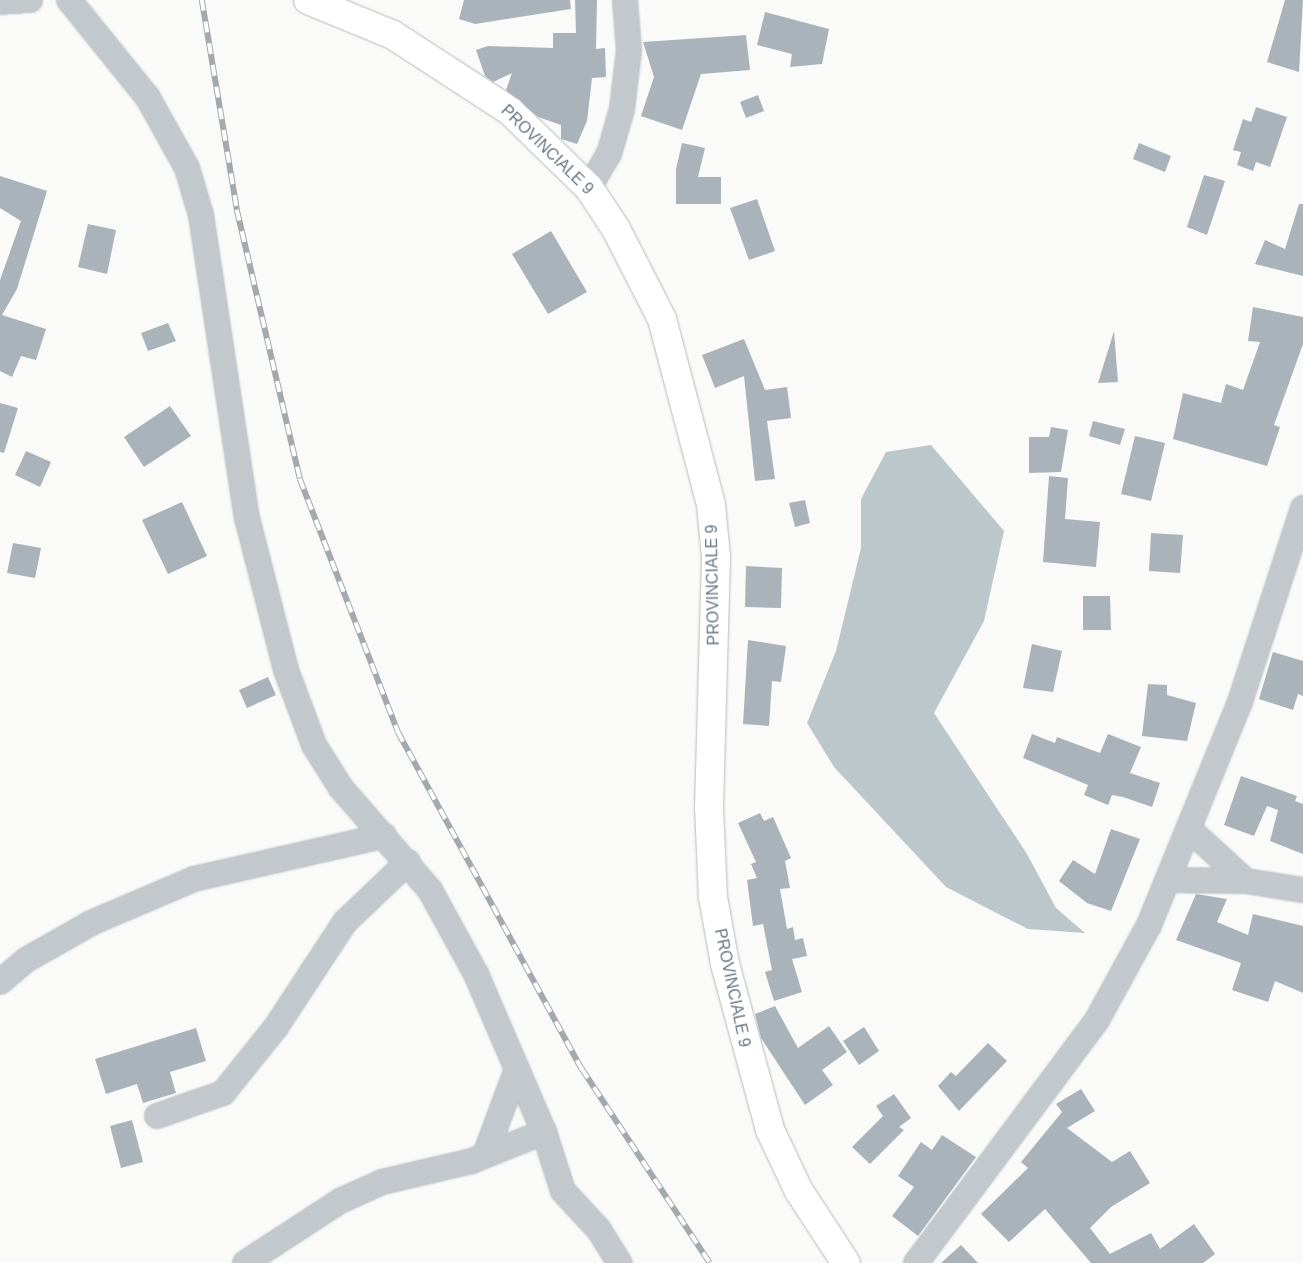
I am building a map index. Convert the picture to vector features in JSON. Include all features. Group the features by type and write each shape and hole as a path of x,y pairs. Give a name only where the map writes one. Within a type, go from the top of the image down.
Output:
{"main road":[{"name":"PROVINCIALE 9","path":"308,0 393,35 442,63 510,111 589,188 616,228 662,319 711,505 716,557 709,806 713,896 746,1053 770,1130 799,1191 846,1263"}],"street":[{"path":"0,2 30,0"},
{"path":"69,0 148,98 187,168 201,215 247,518 286,670 323,763 408,862 458,939 544,1132 564,1191 599,1230 620,1263"},
{"path":"589,188 609,154 622,109 629,50 625,0"},
{"path":"916,1263 1097,1020 1149,925 1190,831 1240,702 1303,508"},
{"path":"1190,831 1246,881"},
{"path":"0,982 26,960 91,923 194,878 384,836"},
{"path":"157,1116 223,1093 276,1027 345,922 408,862"},
{"path":"1168,880 1246,881 1300,892"},
{"path":"485,1155 517,1069"},
{"path":"245,1263 340,1200 382,1182 485,1155 544,1132"},
{"path":"599,1230 601,1263"}],"shaded area":[{"path":"931,445 1004,531 984,621 934,713 1027,854 1056,908 1085,933 1028,929 946,887 834,767 807,723 836,651 861,548 861,499 886,452"}],"building":[{"path":"464,0 570,0 571,9 475,24 459,19"},
{"path":"575,0 597,0 596,49 605,48 606,77 592,78 587,121 577,144 561,139 561,125 538,117 506,90 512,73 493,82 485,76 476,50 488,46 553,48 553,33 576,33"},
{"path":"1285,0 1303,0 1299,72 1267,62"},
{"path":"765,12 829,29 822,64 790,67 792,54 757,45"},
{"path":"746,35 750,70 701,74 682,130 641,116 654,77 643,42"},
{"path":"758,95 764,111 746,118 740,102"},
{"path":"1256,107 1287,117 1270,167 1256,162 1253,171 1237,165 1241,152 1233,150 1243,119 1251,122"},
{"path":"682,143 705,148 698,177 721,177 721,204 676,204 676,169"},
{"path":"1139,143 1171,156 1165,172 1133,159"},
{"path":"1204,175 1225,181 1207,235 1187,227"},
{"path":"0,176 47,191 17,289 2,315 46,329 36,360 21,356 12,377 0,371 0,280 21,221 0,208"},
{"path":"757,199 775,251 749,260 730,208"},
{"path":"1299,204 1303,204 1303,276 1255,264 1265,240 1285,249"},
{"path":"88,224 116,230 107,274 78,267"},
{"path":"551,231 587,292 548,314 512,254"},
{"path":"1253,307 1303,317 1303,344 1274,425 1280,427 1267,466 1173,439 1183,393 1221,403 1226,384 1243,390 1260,342 1248,341"},
{"path":"168,323 176,341 148,351 141,333"},
{"path":"1114,331 1118,382 1098,383"},
{"path":"744,339 765,390 787,387 791,418 767,421 775,479 755,481 744,376 715,388 702,355"},
{"path":"0,403 18,408 4,453 0,452"},
{"path":"170,406 191,436 144,467 124,437"},
{"path":"1093,421 1125,429 1120,445 1089,436"},
{"path":"1051,427 1068,430 1061,472 1029,473 1029,437 1049,437"},
{"path":"1135,436 1165,443 1151,501 1121,494"},
{"path":"26,451 51,462 40,487 15,475"},
{"path":"1049,476 1068,478 1065,519 1100,522 1096,567 1043,562"},
{"path":"805,500 810,523 795,527 789,503"},
{"path":"182,502 207,556 168,574 142,520"},
{"path":"1151,533 1183,535 1180,573 1149,571"},
{"path":"13,543 41,548 35,578 7,573"},
{"path":"746,566 782,568 781,608 745,607"},
{"path":"1083,596 1110,596 1111,630 1083,630"},
{"path":"748,640 786,646 781,682 772,681 769,726 743,724"},
{"path":"1032,644 1062,651 1053,692 1023,688"},
{"path":"1273,652 1303,661 1303,696 1298,694 1293,710 1259,699"},
{"path":"268,677 276,695 247,708 239,690"},
{"path":"1148,684 1167,685 1167,695 1196,703 1187,741 1142,736"},
{"path":"1032,734 1055,743 1057,737 1100,753 1108,734 1141,747 1130,773 1160,783 1152,807 1112,795 1108,805 1084,795 1088,785 1023,758"},
{"path":"1241,776 1297,796 1295,801 1303,804 1303,854 1270,841 1278,810 1267,806 1254,836 1224,825"},
{"path":"760,813 764,821 773,817 791,858 785,861 790,888 780,889 787,929 793,927 795,940 803,938 807,956 792,959 802,992 774,1001 765,972 772,970 763,924 753,926 747,880 757,878 751,864 756,862 738,823"},
{"path":"1111,829 1140,839 1111,911 1087,903 1059,881 1073,860 1095,874"},
{"path":"1196,894 1227,899 1217,922 1248,935 1253,914 1303,926 1303,993 1275,981 1268,1002 1232,990 1241,963 1176,940"},
{"path":"775,1006 798,1048 829,1026 847,1052 822,1070 833,1085 805,1105 761,1038 755,1014"},
{"path":"864,1027 879,1051 859,1065 843,1041"},
{"path":"196,1028 206,1061 170,1072 176,1093 143,1103 137,1084 106,1094 95,1059"},
{"path":"988,1043 1007,1061 959,1111 938,1086 951,1072 956,1076"},
{"path":"1081,1089 1095,1111 1067,1128 1112,1162 1130,1151 1150,1183 1111,1207 1090,1228 1110,1254 1151,1233 1160,1249 1194,1224 1215,1254 1203,1263 1091,1263 1045,1209 1009,1242 981,1214 1028,1168 1021,1162 1062,1112 1056,1104"},
{"path":"894,1094 911,1118 899,1127 904,1130 870,1164 852,1147 883,1116 876,1106"},
{"path":"132,1120 143,1162 121,1168 110,1126"},
{"path":"942,1135 976,1157 918,1236 892,1216 914,1187 898,1176 921,1142 932,1150"},
{"path":"961,1245 978,1263 941,1263"}],"railway":[{"path":"202,0 237,210 300,479 398,732 582,1069 710,1263"}]}
